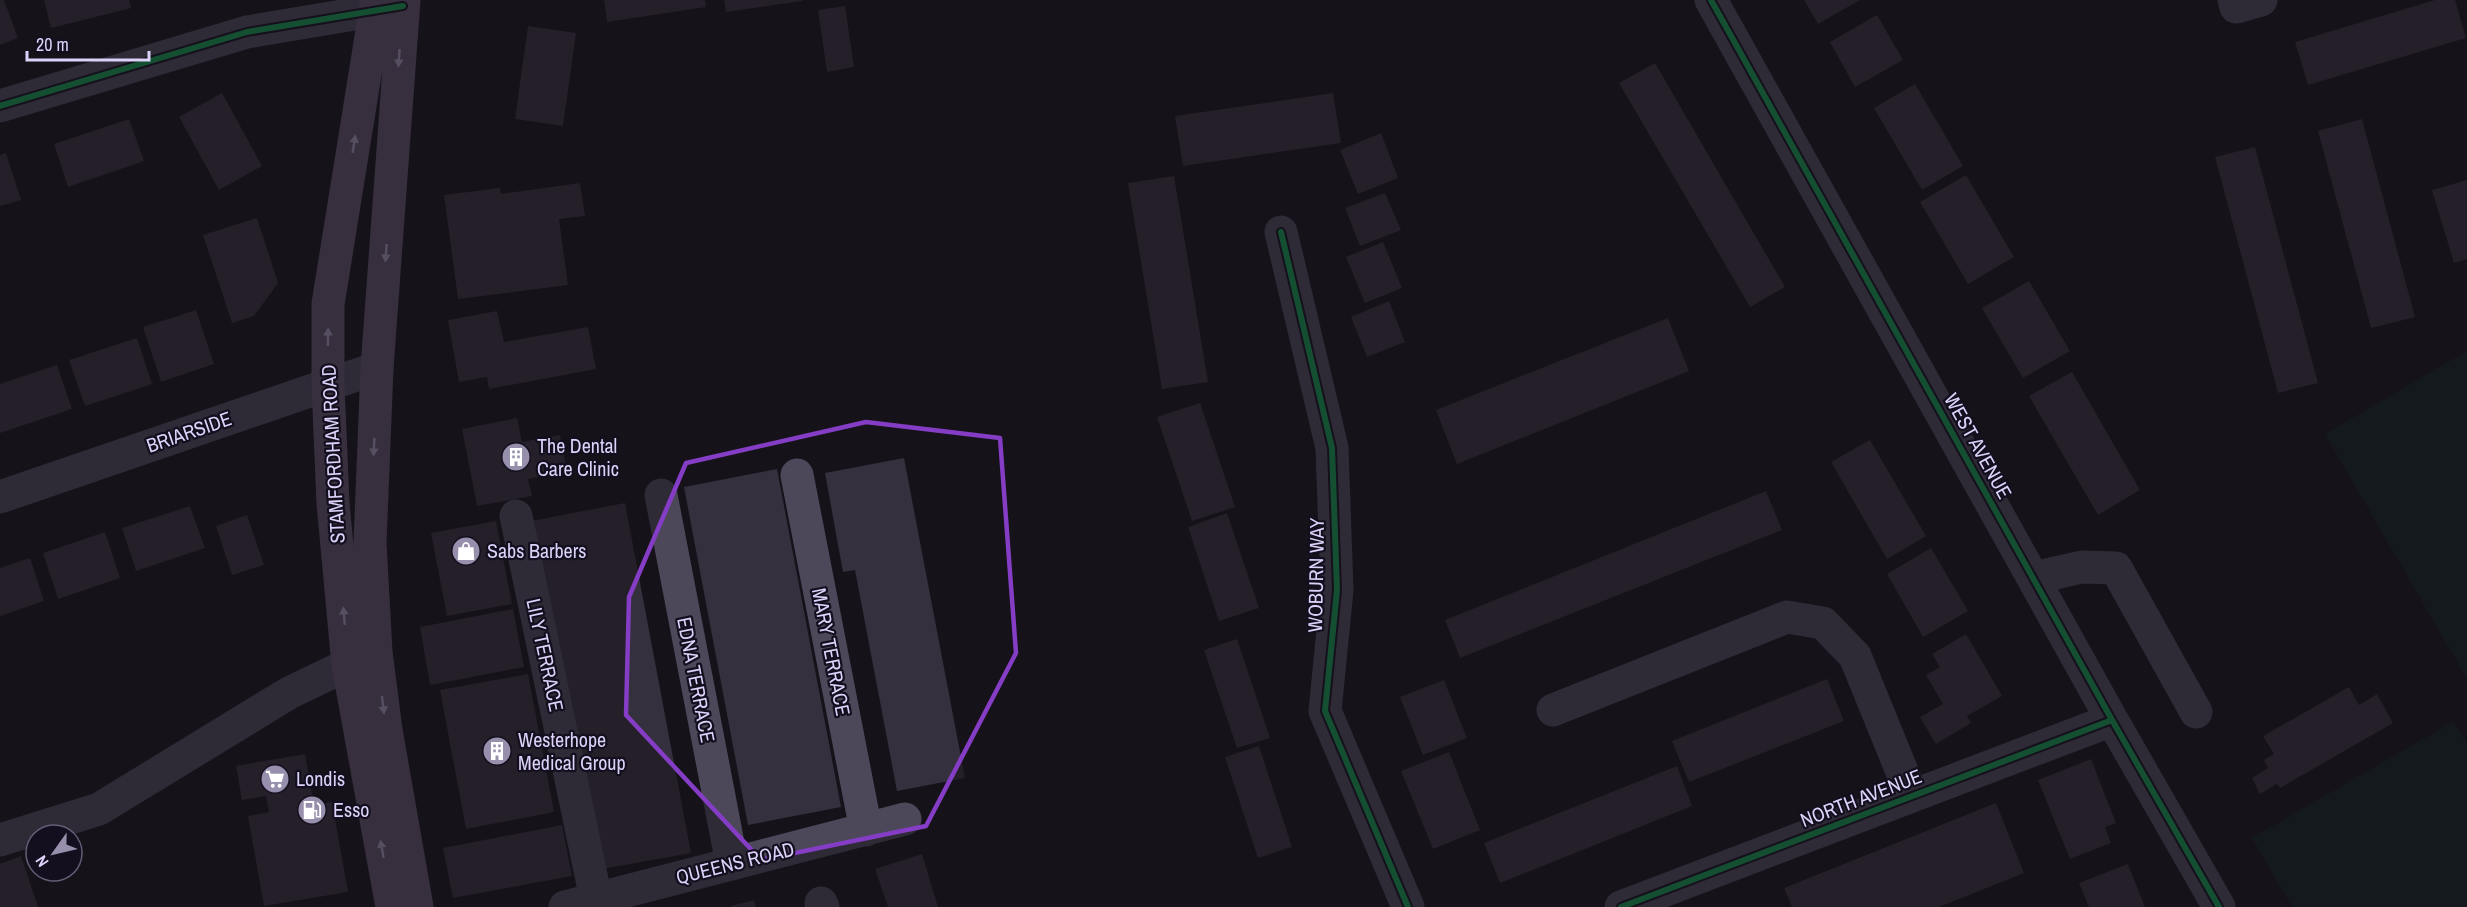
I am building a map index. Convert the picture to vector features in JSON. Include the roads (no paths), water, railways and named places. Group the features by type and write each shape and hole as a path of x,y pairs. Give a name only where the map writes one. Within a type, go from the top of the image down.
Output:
{"main road":[{"name":"STAMFORDHAM ROAD","path":"390,4 377,368 362,658 386,730 417,907"},
{"name":"STAMFORDHAM ROAD","path":"390,4 328,304 328,385 333,503 362,658 393,907"}],"street":[{"name":"WEST AVENUE","path":"1711,0 2112,720 2219,907"},
{"path":"2234,0 2236,7 2261,0"},
{"path":"0,106 247,32 390,4"},
{"name":"WOBURN WAY","path":"1281,232 1332,448 1337,590 1325,711 1408,907"},
{"name":"BRIARSIDE","path":"0,497 377,368"},
{"name":"MARY TERRACE","path":"796,475 866,830"},
{"name":"EDNA TERRACE","path":"661,495 732,864"},
{"name":"LILY TERRACE","path":"516,516 580,903"},
{"path":"2033,578 2082,567 2116,568 2196,712"},
{"path":"1553,710 1787,617 1823,623 1856,656 1912,796"},
{"path":"0,840 99,809 289,693 362,658"},
{"name":"NORTH AVENUE","path":"1622,907 2112,720"},
{"name":"QUEENS ROAD","path":"580,903 905,819"}],"place":[{"name":"The Dental Care Clinic","path":"516,457"},
{"name":"Sabs Barbers","path":"466,551"},
{"name":"Westerhope Medical Group","path":"497,751"},
{"name":"Londis","path":"275,779"},
{"name":"Esso","path":"312,810"}]}
